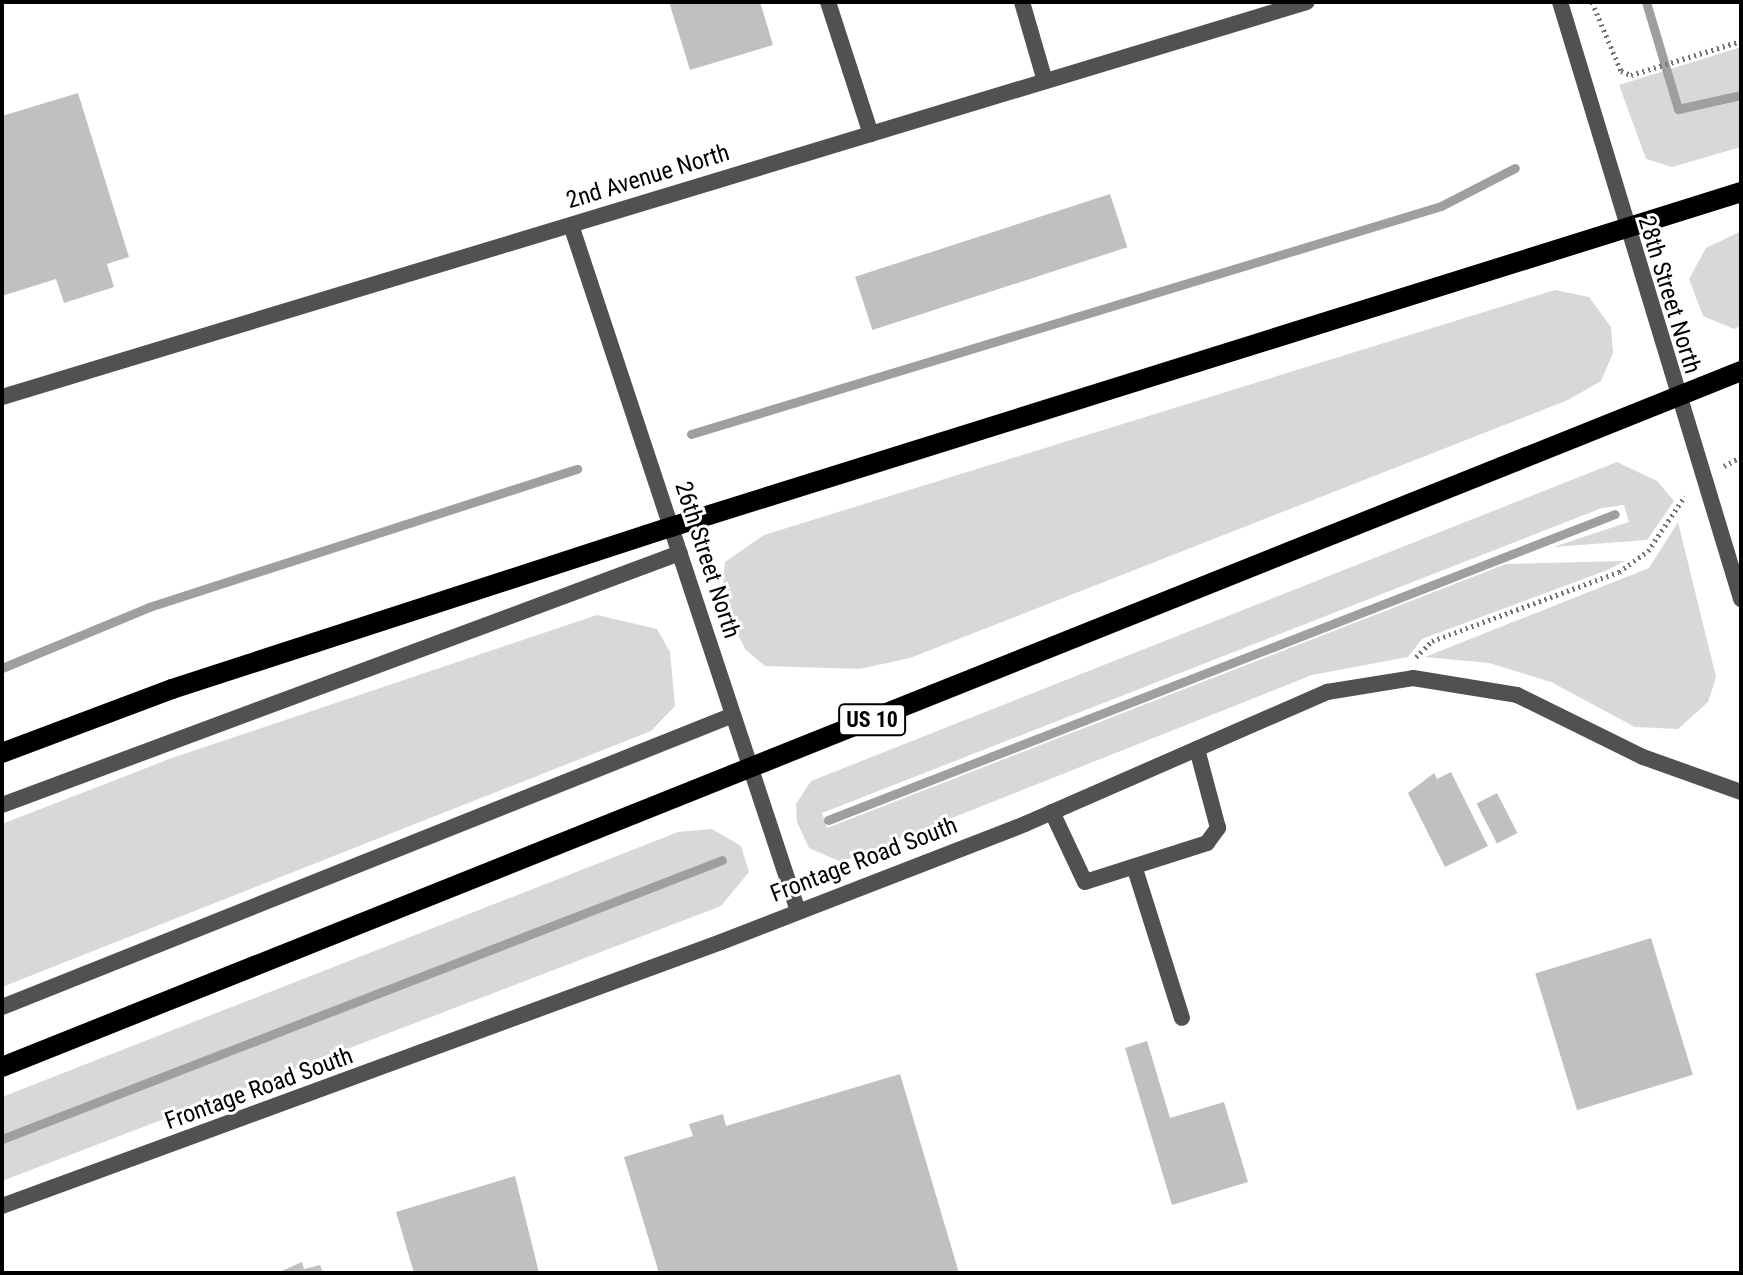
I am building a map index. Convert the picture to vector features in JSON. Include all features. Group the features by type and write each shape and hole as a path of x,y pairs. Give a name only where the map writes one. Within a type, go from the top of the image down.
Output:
{"main road":[{"path":"2,753 172,689 671,527 1741,192"},
{"name":"US 10","path":"2,1067 1741,371"}],"street":[{"path":"828,2 871,134"},
{"path":"1022,2 1045,81"},
{"name":"2nd Avenue North","path":"2,397 1307,2"},
{"name":"28th Street North","path":"1560,2 1675,398 1741,599"},
{"name":"26th Street North","path":"571,225 798,911"},
{"path":"2,805 680,553"},
{"name":"Frontage Road South","path":"2,1206 798,911 1052,812 1327,692 1413,678 1517,695 1643,757 1741,792"},
{"path":"2,1007 733,715"},
{"path":"1052,812 1085,882 1135,869 1214,837 1197,749"},
{"path":"1135,869 1182,1018"}],"path":[{"path":"1592,2 1621,71 1631,75 1741,41"},
{"path":"1413,678 1417,654 1432,641 1619,572 1648,551 1701,477 1741,457"}],"shaded area":[{"path":"1741,47 1741,147 1672,167 1646,159 1619,85"},
{"path":"1741,231 1741,326 1734,329 1703,316 1689,279 1706,248"},
{"path":"1555,290 1589,297 1611,327 1613,353 1601,381 1568,400 910,658 860,669 765,666 746,650 721,605 725,562 764,535"},
{"path":"1617,462 1657,481 1674,501 1647,540 1553,547 1629,522 1624,505 1602,508 822,813 827,828 1506,564 1625,561 1605,571 1422,639 1408,657 1312,675 841,862 809,848 797,822 796,804 811,781"},
{"path":"1678,522 1716,677 1708,702 1678,729 1635,727 1551,682 1489,663 1425,657 1649,568"},
{"path":"597,615 657,629 670,652 675,706 651,731 2,987 2,824 172,758"},
{"path":"712,829 741,846 749,872 721,906 2,1181 2,1097 678,832"}],"building":[{"path":"669,2 760,2 773,45 690,70"},
{"path":"78,93 129,257 107,264 114,287 64,303 56,279 2,296 2,116"},
{"path":"1110,194 1127,247 872,330 855,277"},
{"path":"1451,772 1488,846 1445,867 1408,793 1434,773 1437,779"},
{"path":"1497,793 1517,833 1497,844 1477,803"},
{"path":"1651,938 1693,1075 1577,1110 1535,973"},
{"path":"1147,1041 1170,1118 1224,1102 1248,1182 1172,1205 1125,1048"},
{"path":"900,1074 959,1273 659,1273 624,1157 693,1136 689,1124 723,1114 726,1126"},
{"path":"515,1176 539,1273 414,1273 396,1212"},
{"path":"302,1262 304,1269 320,1265 323,1273 277,1273"}],"waterway":[{"path":"1646,2 1678,109 1741,95"},
{"path":"691,434 1441,206 1515,168"},
{"path":"2,668 149,607 577,469"},
{"path":"828,820 1615,514"},
{"path":"2,1139 722,860"}]}
